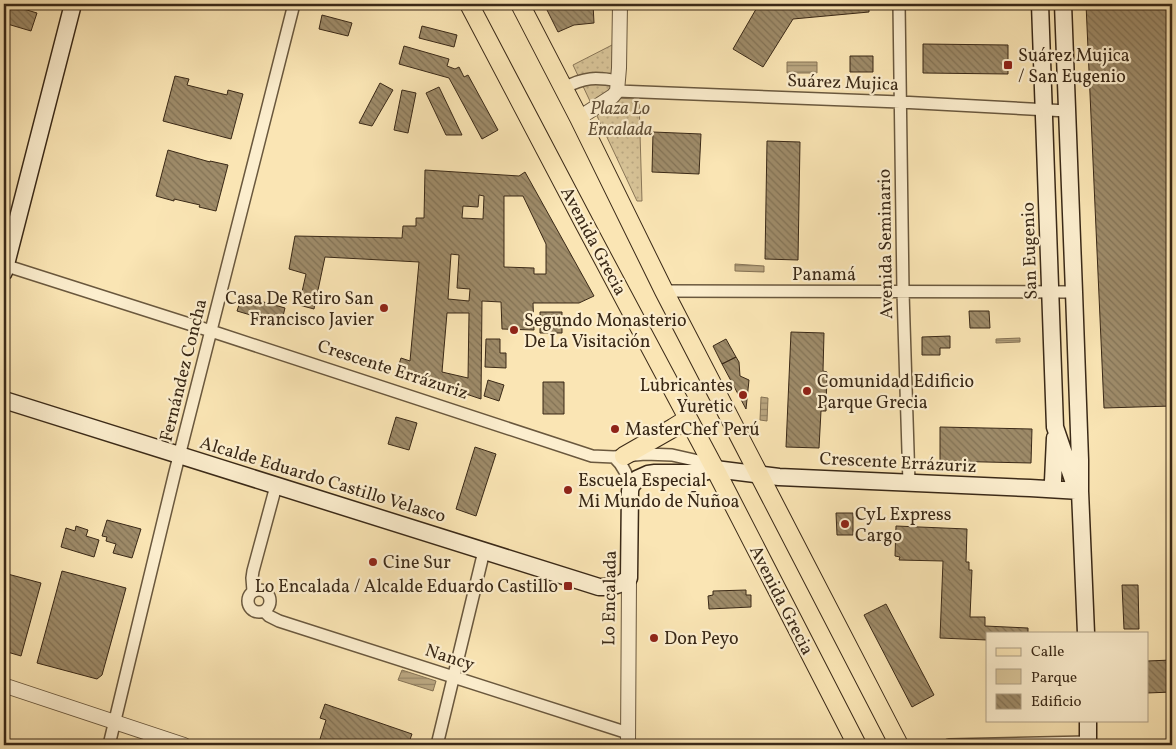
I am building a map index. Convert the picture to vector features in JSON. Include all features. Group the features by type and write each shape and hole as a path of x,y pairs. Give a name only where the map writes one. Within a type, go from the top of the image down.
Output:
{"main road":[{"path":"4,267 73,4"},
{"name":"Avenida Grecia","path":"469,4 715,468 857,745"},
{"name":"Avenida Grecia","path":"520,4 564,88 664,291 899,745"},
{"name":"San Eugenio","path":"1040,4 1055,428 1073,480 1080,491"},
{"name":"San Eugenio","path":"1062,4 1086,632"},
{"name":"Alcalde Eduardo Castillo Velasco","path":"4,400 599,587 614,586 629,578"},
{"path":"619,456 681,423 687,417"},
{"path":"1049,489 1053,481 1055,428"},
{"name":"Crescente Errázuriz","path":"630,491 631,486 637,479 648,474 700,473 715,468 779,477 1080,491"},
{"name":"Lo Encalada","path":"629,578 630,491"},
{"path":"1088,722 1088,743"}],"street":[{"name":"Fernández Concha","path":"109,745 294,4"},
{"path":"579,118 613,96 618,86 620,4"},
{"name":"Avenida Seminario","path":"898,4 903,292 909,483"},
{"path":"564,88 584,79 595,78 618,86"},
{"name":"Suárez Mujica","path":"618,86 1067,111"},
{"name":"Crescente Errázuriz","path":"4,267 211,331 592,456 672,455 703,462 715,468"},
{"name":"Panamá","path":"664,291 1074,292"},
{"name":"Lo Encalada","path":"619,456 630,484 630,491"},
{"path":"254,591 253,571 276,486"},
{"path":"437,745 484,551"},
{"name":"Lo Encalada","path":"628,739 629,578"},
{"path":"262,590 270,598 270,606 264,612 254,611 249,606 248,596 254,591 262,590"},
{"name":"Nancy","path":"264,612 279,621 454,677 628,739"},
{"path":"5,686 184,745"},
{"path":"949,745 1088,743"}],"green space":[{"name":"Plaza Lo Encalada","path":"614,44 613,98 639,99 642,201 637,201 573,65"}],"shaded area":[{"path":"787,62 817,62 817,73 787,73"},
{"path":"735,264 764,266 764,272 735,271"},
{"path":"1020,338 1020,342 996,343 996,339"},
{"path":"761,397 768,398 767,421 760,420"},
{"path":"402,670 436,681 433,691 398,680"}],"building":[{"path":"4,4 37,13 31,31 4,23"},
{"path":"553,4 593,4 594,23 574,25 558,32 546,8"},
{"path":"759,4 869,4 869,12 793,19 763,67 733,49"},
{"path":"1086,4 1172,4 1172,406 1104,408"},
{"path":"322,15 352,23 348,36 319,29"},
{"path":"422,26 457,35 454,47 419,38"},
{"path":"923,44 1008,45 1008,74 923,73"},
{"path":"404,46 449,59 447,66 455,69 459,67 464,77 468,75 498,130 482,139 449,78 399,64"},
{"path":"850,56 873,56 873,72 850,72"},
{"path":"175,76 189,79 187,85 227,95 228,90 243,94 231,139 163,121"},
{"path":"380,83 393,90 372,126 359,123"},
{"path":"439,87 462,135 446,135 426,93"},
{"path":"402,90 416,93 408,133 394,130"},
{"path":"653,132 701,134 699,174 652,172"},
{"path":"767,141 800,142 798,260 765,259"},
{"path":"168,150 228,165 216,211 199,207 200,205 156,196"},
{"path":"425,170 519,176 525,172 594,296 579,303 533,303 534,330 502,329 501,302 482,301 481,399 397,371 401,358 410,361 419,262 325,257 314,309 299,305 306,274 289,269 295,236 402,238 403,226 416,226 416,218 424,218","holes":["479,195 484,196 483,219 462,218 463,206 478,207","504,196 523,196 546,244 546,274 534,274 534,268 504,267","451,254 459,255 457,288 470,289 469,301 448,299","447,313 469,313 468,378 442,372"]},
{"path":"242,296 285,308 281,324 237,311"},
{"path":"969,311 989,311 990,328 970,328"},
{"path":"540,312 562,312 562,333 540,333"},
{"name":"Comunidad Edificio Parque Grecia","path":"791,332 824,333 823,371 827,372 826,411 821,411 819,448 786,447"},
{"path":"950,336 950,348 940,348 940,355 922,355 922,337"},
{"path":"486,339 500,339 500,353 506,353 506,368 485,367"},
{"name":"Lubricantes Yuretic","path":"726,339 736,357 722,364 713,346"},
{"name":"Lubricantes Yuretic","path":"736,357 739,362 740,376 749,380 746,409 722,364"},
{"path":"488,380 504,385 499,401 484,396"},
{"path":"543,382 564,382 564,414 543,414"},
{"path":"396,417 417,423 409,450 388,444"},
{"path":"940,427 1032,429 1031,463 940,461"},
{"path":"475,447 496,454 476,516 456,509"},
{"name":"CyL Express Cargo","path":"836,513 853,513 853,535 837,535"},
{"path":"107,520 141,529 132,558 113,553 116,544 106,541 107,537 102,536"},
{"path":"76,526 88,530 86,536 99,540 94,557 61,547 66,528 75,531"},
{"path":"896,526 967,529 966,562 969,562 969,570 972,570 970,617 985,617 985,626 1028,628 1028,632 986,632 986,640 940,638 943,561 899,560 900,557 895,556"},
{"path":"62,571 126,588 102,675 97,679 37,663"},
{"path":"4,573 41,583 21,656 4,651"},
{"path":"1122,585 1138,585 1139,629 1124,629"},
{"path":"746,590 746,595 751,595 751,607 709,609 708,596 713,595 713,591"},
{"path":"886,604 934,695 912,707 864,615"},
{"path":"1172,660 1172,692 1148,693 1148,661"},
{"path":"325,704 412,734 408,745 338,745 320,739 326,720 320,718"}],"place":[{"name":"Suárez Mujica / San Eugenio","path":"1008,65"},
{"name":"Casa De Retiro San Francisco Javier","path":"384,308"},
{"name":"Segundo Monasterio De La Visitación","path":"514,330"},
{"name":"Comunidad Edificio Parque Grecia","path":"807,391"},
{"name":"Lubricantes Yuretic","path":"743,395"},
{"name":"MasterChef Perú","path":"615,429"},
{"name":"Escuela Especial Mi Mundo de Ñuñoa","path":"568,490"},
{"name":"CyL Express Cargo","path":"845,524"},
{"name":"Cine Sur","path":"373,562"},
{"name":"Lo Encalada / Alcalde Eduardo Castillo","path":"568,586"},
{"name":"Don Peyo","path":"654,638"}]}
